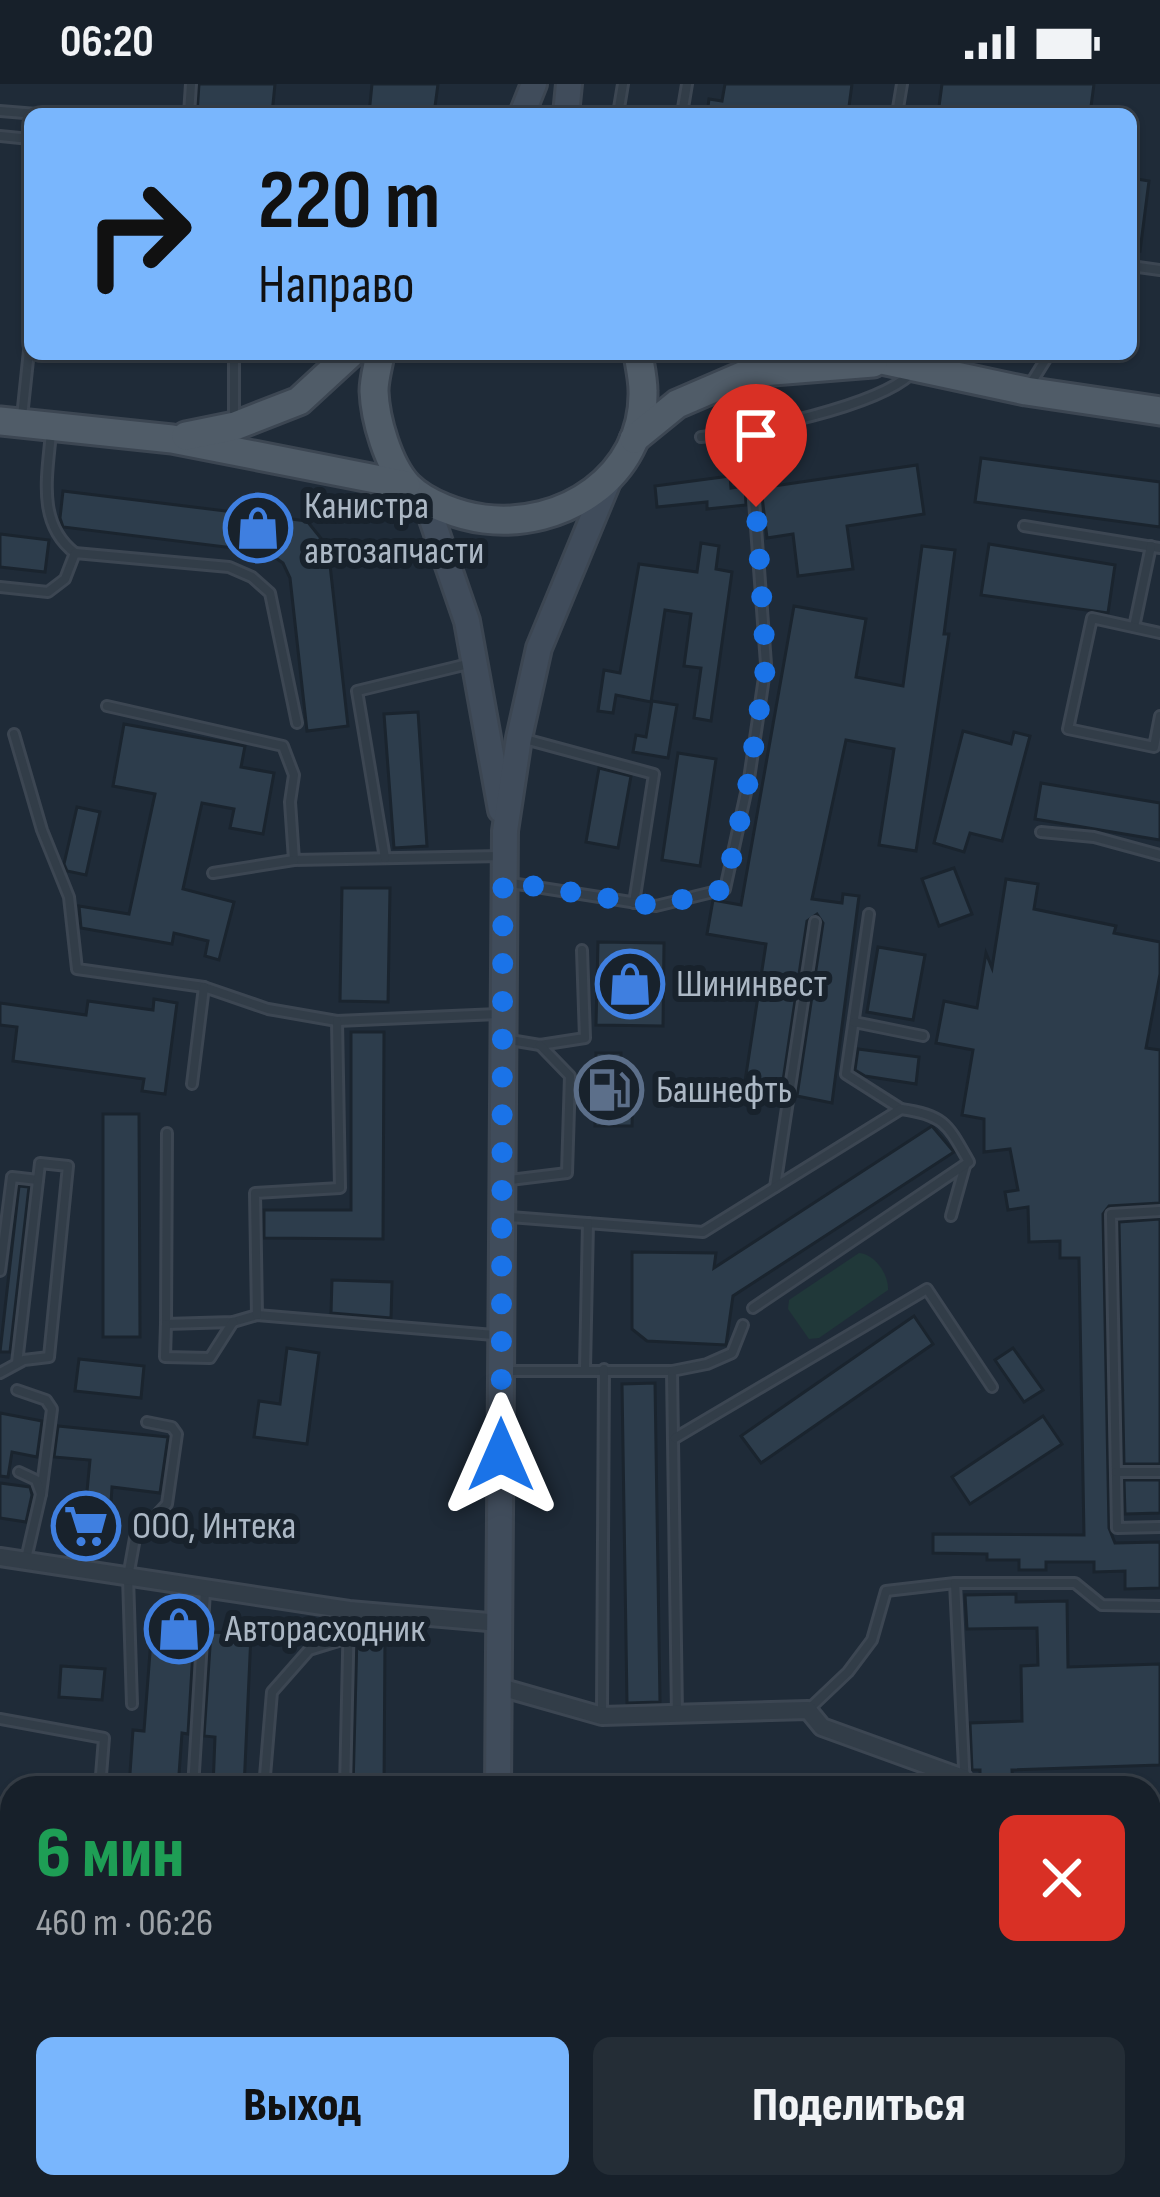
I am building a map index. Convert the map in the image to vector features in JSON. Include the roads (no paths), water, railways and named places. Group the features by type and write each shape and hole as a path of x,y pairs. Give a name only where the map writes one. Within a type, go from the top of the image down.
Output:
{"main road":[{"path":"172,439 235,426 299,401 343,360"},
{"path":"379,360 374,390 383,436 416,492 467,621 504,856"},
{"path":"634,439 644,394 639,360"},
{"path":"498,1776 504,856 519,738 539,648 610,478 634,439 676,404 748,373 898,361 1026,391 1160,411"},
{"path":"11,423 172,439 416,492 469,517 515,523 573,508 610,478"}],"street":[{"path":"0,1557 349,1610 500,1623"},
{"path":"500,1688 602,1716 808,1710 822,1727 946,1776"}],"lane":[{"path":"11,423 28,360"},
{"path":"235,360 235,426"},
{"path":"1026,391 1045,360"},
{"path":"701,437 749,432 897,386 898,361"},
{"path":"52,428 47,519 56,539 75,553 229,567 253,577 270,593 297,723"},
{"path":"213,873 294,860 504,856 634,903 656,906 725,889 749,779 766,664 749,432"},
{"path":"1024,526 1156,547 1134,627"},
{"path":"0,587 48,592 65,579 75,553"},
{"path":"1160,633 1091,618 1068,729 1154,747 1160,716"},
{"path":"385,858 357,692 475,662"},
{"path":"107,706 283,746 294,775 290,802 294,860"},
{"path":"14,734 42,830 69,898 77,968 204,987 268,1009 337,1021 503,1026 540,1046 569,1076 567,1173 502,1180"},
{"path":"519,738 654,774 634,903"},
{"path":"1041,832 1094,837 1160,855"},
{"path":"869,914 846,1074 901,1109 931,1113 952,1131 969,1162 951,1216"},
{"path":"775,1187 815,922"},
{"path":"540,1046 585,1038 582,950"},
{"path":"192,1084 204,987"},
{"path":"256,1316 255,1193 340,1188 337,1021"},
{"path":"854,1022 923,1036"},
{"path":"502,1217 703,1232 901,1109"},
{"path":"167,1133 165,1357 210,1358 233,1322"},
{"path":"0,1372 17,1363 49,1357 68,1166 40,1163 17,1363"},
{"path":"753,1308 966,1164"},
{"path":"0,1270 12,1177 38,1180"},
{"path":"1160,1211 1111,1214 1117,1528 1160,1527"},
{"path":"585,1370 588,1223"},
{"path":"674,1439 927,1289 992,1387"},
{"path":"166,1324 233,1322 256,1316 502,1335"},
{"path":"502,1371 672,1371 732,1353 743,1324"},
{"path":"602,1716 604,1369"},
{"path":"672,1371 677,1716"},
{"path":"17,1390 46,1400 52,1409 26,1561"},
{"path":"132,1704 128,1577 135,1538 161,1512 170,1494 177,1432 172,1426 147,1422"},
{"path":"19,1472 36,1480 41,1494"},
{"path":"1116,1472 1160,1472"},
{"path":"955,1582 964,1776"},
{"path":"808,1710 848,1672 872,1640 886,1591 955,1582 1075,1583 1102,1605 1160,1606"},
{"path":"194,1776 206,1589"},
{"path":"345,1776 349,1610"},
{"path":"265,1776 272,1692 309,1650 348,1638"},
{"path":"0,1719 104,1738 101,1776"}],"place":[{"name":"Канистра автозапчасти","path":"258,528"},
{"name":"Шининвест","path":"630,984"},
{"name":"Башнефть","path":"609,1090"},
{"name":"ООО, Интека","path":"86,1526"},
{"name":"Авторасходник","path":"179,1629"}]}
